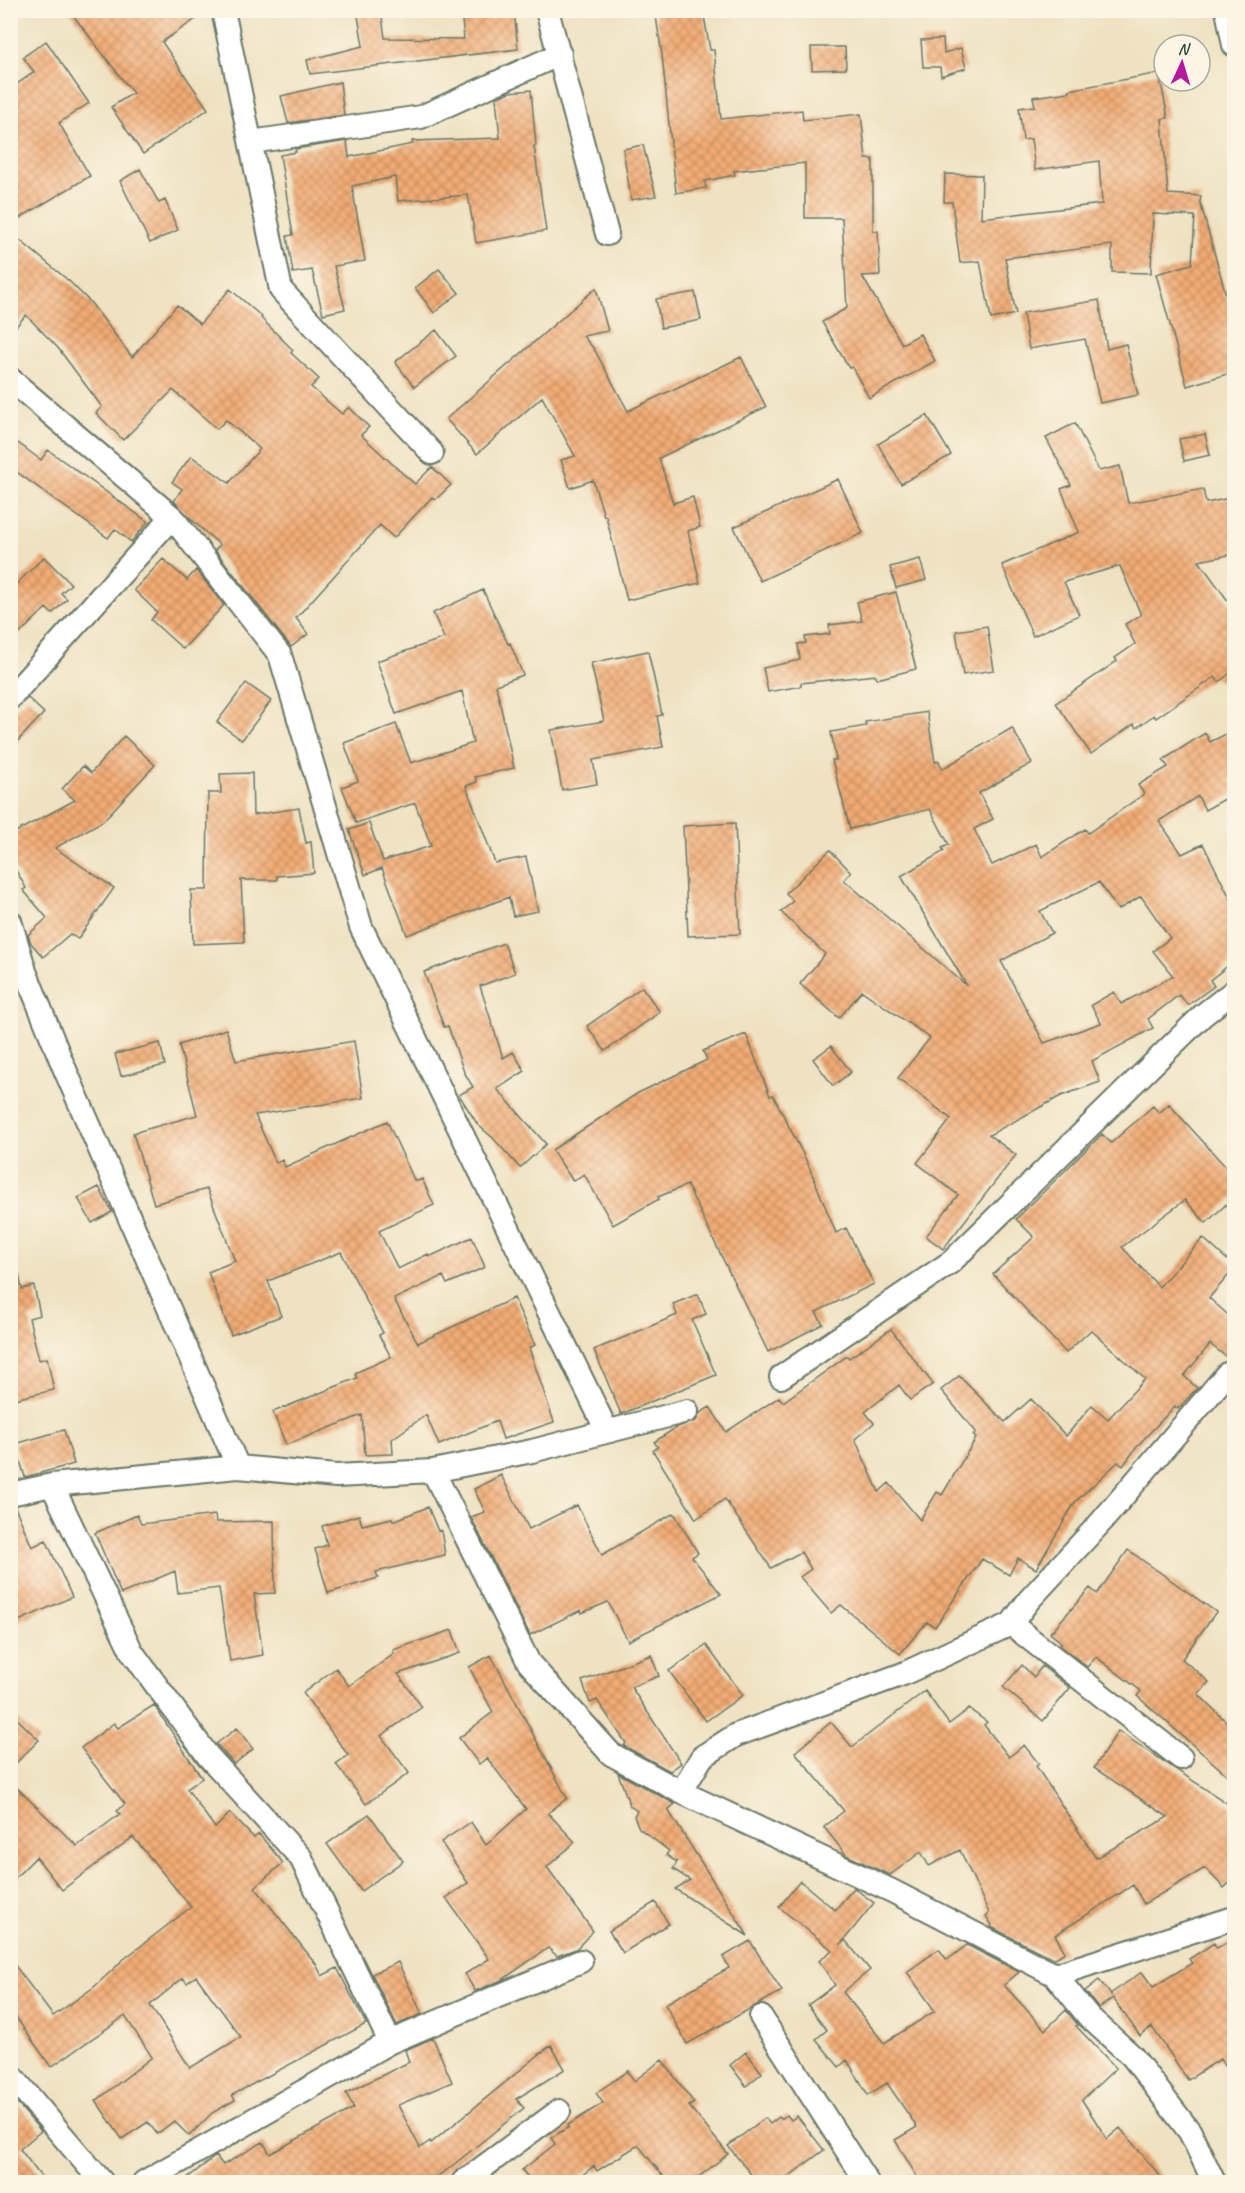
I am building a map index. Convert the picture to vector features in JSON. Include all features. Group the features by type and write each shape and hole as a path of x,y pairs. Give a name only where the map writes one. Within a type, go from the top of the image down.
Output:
{"street":[{"path":"223,10 281,290 432,453"},
{"path":"547,10 608,234"},
{"path":"1227,10 1234,45"},
{"path":"251,142 421,117 560,54"},
{"path":"10,379 172,518 280,655 361,927 607,1431"},
{"path":"10,698 172,518"},
{"path":"10,921 26,971 63,1065 238,1467"},
{"path":"781,1377 951,1262 1203,1015 1234,991"},
{"path":"681,1791 702,1757 736,1735 903,1674 1011,1624 1029,1600 1102,1521 1227,1374"},
{"path":"10,1494 52,1485 238,1467 336,1476 433,1471 532,1451 687,1411"},
{"path":"433,1471 530,1663 611,1754 681,1791 892,1891 1055,1975 1089,2017 1132,2056 1190,2132 1214,2182"},
{"path":"52,1485 132,1652 208,1756 301,1858 390,2042"},
{"path":"1011,1624 1181,1758"},
{"path":"1055,1975 1234,1918"},
{"path":"144,2182 390,2042 581,1961"},
{"path":"761,2017 857,2180"},
{"path":"10,2074 102,2182"},
{"path":"463,2182 559,2111"}],"building":[{"path":"69,10 209,10 162,42 208,109 143,154 111,107 133,93"},
{"path":"357,10 381,10 385,38 464,39 462,20 469,19 468,10 514,10 518,49 310,74 307,60 363,46"},
{"path":"655,10 703,10 710,50 714,50 721,119 802,110 803,120 861,114 866,159 873,159 873,231 878,231 880,275 862,276 902,344 920,334 935,361 869,398 852,367 849,368 822,322 847,308 842,218 805,218 805,163 734,171 735,175 705,181 706,188 676,193 662,55"},
{"path":"943,39 944,53 961,48 966,68 941,76 940,67 923,67 921,40"},
{"path":"46,41 89,103 59,123 90,176 10,224 10,89 34,72 23,57"},
{"path":"811,47 845,47 846,69 812,70"},
{"path":"1152,74 1152,93 1163,93 1168,118 1162,119 1168,194 1201,196 1200,202 1234,323 1234,372 1187,386 1156,274 1192,264 1195,216 1153,214 1151,273 1112,272 1112,245 1005,258 1016,314 991,319 980,261 960,263 952,202 944,202 945,174 982,175 981,218 1102,204 1099,161 1035,170 1031,139 1023,140 1019,108 1035,106 1033,97 1070,92 1069,90"},
{"path":"340,82 344,115 288,123 281,96"},
{"path":"531,90 536,146 534,146 546,231 476,243 468,195 398,201 395,177 352,186 365,261 334,266 345,309 323,314 312,270 293,273 287,236 293,235 280,155 296,152 295,149 347,141 349,157 413,144 412,141 500,138 496,98 510,92"},
{"path":"643,145 656,196 631,200 623,149"},
{"path":"140,169 159,203 165,200 178,230 150,243 120,181"},
{"path":"10,232 69,281 91,303 132,357 177,305 200,324 230,289 262,317 293,350 291,353 319,379 311,387 342,414 349,407 369,427 361,435 400,471 415,484 432,467 451,485 435,500 432,497 394,538 380,525 296,618 308,634 291,647 215,550 220,545 174,501 182,489 172,482 191,456 229,483 260,449 226,420 217,429 173,390 123,440 96,413 102,407 58,348 26,315 10,333"},
{"path":"439,269 459,293 434,313 415,288"},
{"path":"596,288 608,331 583,336 594,349 628,411 741,357 766,407 659,458 673,503 693,497 700,527 688,531 700,583 627,600 606,516 604,516 593,480 570,488 561,460 575,456 542,397 477,454 446,419"},
{"path":"695,292 701,320 661,328 656,299"},
{"path":"1099,300 1107,349 1126,344 1138,395 1100,403 1085,339 1029,349 1023,313"},
{"path":"436,330 456,356 414,387 395,362"},
{"path":"927,415 951,455 901,484 878,444"},
{"path":"1075,423 1099,471 1120,466 1128,503 1203,489 1206,503 1234,497 1234,554 1199,561 1234,609 1234,670 1219,682 1215,677 1156,718 1154,715 1136,728 1134,724 1091,754 1056,703 1117,661 1115,658 1135,644 1125,624 1141,615 1120,566 1064,582 1079,615 1033,636 1002,565 1079,532 1061,489 1071,485 1046,438"},
{"path":"1205,434 1210,455 1184,461 1179,439"},
{"path":"10,437 41,460 48,450 148,522 131,542 115,529 108,538 10,467"},
{"path":"838,479 863,533 760,581 734,527"},
{"path":"44,557 71,584 61,593 67,599 52,614 46,608 10,643 10,590"},
{"path":"163,559 187,580 196,570 224,605 183,649 151,620 157,612 134,590"},
{"path":"920,559 926,580 896,588 890,567"},
{"path":"483,590 508,644 510,643 523,675 496,685 514,768 475,777 477,782 466,786 495,863 526,857 538,911 513,916 509,897 407,935 382,868 365,875 349,830 369,823 383,861 431,846 415,803 356,823 342,787 358,781 344,743 396,724 411,763 473,743 462,691 396,714 377,661 444,638 433,613"},
{"path":"896,592 916,669 877,679 876,675 801,683 801,686 768,692 763,668 800,660 798,644 806,643 805,637 830,634 829,625 862,621 857,602"},
{"path":"987,626 994,670 963,675 956,631"},
{"path":"648,651 662,715 657,716 663,747 593,760 597,784 562,790 551,730 604,721 591,663"},
{"path":"246,683 271,701 242,740 217,722"},
{"path":"28,698 44,713 10,749 10,713"},
{"path":"927,712 935,762 939,761 942,769 1012,728 1032,763 979,793 993,819 974,829 992,865 1036,844 1042,857 1085,829 1088,833 1144,794 1138,785 1168,767 1163,760 1205,733 1210,742 1234,730 1234,794 1205,810 1198,796 1159,821 1182,854 1203,844 1234,906 1234,961 1210,980 1214,986 1188,1005 1179,995 1148,1019 1153,1028 1092,1061 1100,1082 1061,1096 989,1135 1016,1155 943,1249 926,1236 958,1195 917,1163 951,1119 898,1078 930,1038 862,991 839,1018 800,984 825,954 781,912 793,901 786,893 830,850 851,872 844,880 967,986 901,876 944,851 942,848 949,845 930,809 850,829 832,760 836,760 831,732 866,726 865,722","holes":["1099,882 1118,910 1141,896 1170,938 1153,951 1173,976 1121,1004 1114,992 1091,1005 1101,1023 1044,1043 1001,961 1052,933 1040,911"]},
{"path":"124,736 155,765 103,821 55,848 114,888 78,939 70,934 43,957 31,943 28,935 47,918 23,890 26,888 10,860 10,835 75,800 62,789 83,766 91,773"},
{"path":"252,773 253,815 299,808 306,843 311,842 314,873 277,876 277,880 241,880 244,942 193,944 191,890 207,890 208,793 221,793 220,774"},
{"path":"735,823 740,934 688,936 683,826"},
{"path":"504,943 515,973 480,986 503,1058 513,1052 525,1071 497,1089 546,1144 520,1168 478,1125 459,1095 473,1087 464,1072 448,1026 444,1027 424,972"},
{"path":"642,987 660,1012 605,1051 587,1026"},
{"path":"226,1029 236,1061 354,1041 363,1098 255,1115 276,1163 282,1160 285,1167 387,1121 415,1182 422,1179 434,1205 379,1231 398,1269 428,1254 429,1257 472,1237 485,1267 447,1284 443,1276 394,1299 418,1343 514,1298 535,1345 529,1348 554,1422 503,1439 497,1421 439,1445 426,1415 392,1439 393,1454 365,1455 362,1415 286,1445 273,1412 357,1378 355,1373 391,1357 379,1335 383,1333 341,1252 268,1281 281,1316 231,1335 208,1272 235,1261 207,1189 154,1204 133,1133 197,1115 179,1045"},
{"path":"746,1034 770,1096 773,1095 808,1164 836,1233 846,1228 874,1284 816,1312 823,1324 768,1352 687,1185 658,1197 659,1199 613,1225 584,1174 573,1181 552,1150 638,1093 707,1060 703,1051"},
{"path":"160,1043 165,1065 121,1076 115,1054"},
{"path":"831,1046 851,1072 833,1086 813,1059"},
{"path":"1169,1104 1234,1176 1234,1197 1206,1223 1185,1200 1122,1247 1159,1287 1203,1238 1234,1266 1234,1269 1209,1298 1234,1320 1234,1345 1225,1356 1210,1344 1184,1376 1197,1388 1178,1409 1175,1406 1139,1444 1123,1466 1118,1462 1075,1502 1036,1569 1018,1558 1009,1575 982,1559 935,1627 927,1622 900,1654 841,1605 831,1613 800,1577 811,1569 801,1552 771,1568 725,1499 696,1519 653,1451 658,1447 654,1442 677,1427 696,1421 700,1413 710,1407 726,1432 779,1397 783,1402 847,1356 849,1358 891,1329 933,1384 910,1400 899,1385 865,1412 874,1423 855,1439 879,1492 889,1483 920,1520 937,1492 942,1495 976,1438 973,1435 976,1432 941,1390 959,1376 1005,1422 1031,1399 1066,1436 1092,1405 1108,1419 1145,1379 1091,1330 1066,1353 993,1274 1034,1237 1016,1219 1102,1134 1111,1143 1153,1106 1159,1113"},
{"path":"99,1187 112,1212 92,1223 78,1198"},
{"path":"19,1275 22,1289 34,1286 40,1315 29,1318 39,1360 47,1358 54,1390 10,1400 10,1276"},
{"path":"698,1294 706,1314 692,1320 716,1375 621,1414 594,1350 677,1315 673,1304"},
{"path":"64,1430 74,1464 25,1477 15,1444"},
{"path":"501,1475 529,1529 577,1505 602,1555 674,1513 698,1553 692,1557 721,1594 628,1641 608,1602 582,1613 581,1610 530,1635 471,1517 485,1512 474,1489"},
{"path":"10,1507 15,1507 32,1547 46,1540 72,1597 10,1625"},
{"path":"428,1507 438,1531 441,1530 445,1555 376,1572 378,1578 328,1593 315,1549 327,1545 322,1526 359,1515 362,1525 392,1518 393,1521"},
{"path":"137,1515 141,1524 215,1515 216,1522 274,1521 275,1593 254,1594 263,1655 230,1661 219,1588 178,1593 175,1571 121,1594 95,1533"},
{"path":"1128,1550 1216,1612 1182,1659 1209,1682 1198,1694 1234,1729 1234,1781 1137,1696 1141,1691 1096,1657 1087,1667 1060,1645 1062,1643 1050,1633 1090,1588 1097,1594"},
{"path":"452,1630 460,1653 398,1674 422,1707 381,1736 409,1773 366,1804 336,1764 348,1755 303,1693 336,1668 349,1686 394,1654 393,1650"},
{"path":"706,1645 743,1695 706,1721 669,1671"},
{"path":"491,1655 567,1798 548,1813 575,1842 547,1867 593,1931 576,1949 557,1956 548,1948 502,1980 475,1991 465,1974 489,1959 446,1898 468,1883 441,1842 471,1822 486,1845 526,1809 487,1758 479,1764 459,1738 493,1712 469,1667"},
{"path":"651,1655 659,1676 631,1687 681,1763 670,1771 624,1746 626,1743 597,1700 590,1703 582,1681"},
{"path":"1022,1665 1034,1677 1042,1666 1070,1688 1043,1721 1003,1687"},
{"path":"925,1691 949,1724 969,1709 987,1722 984,1725 1009,1757 1024,1745 1039,1764 1036,1766 1096,1858 1168,1817 1094,1768 1118,1731 1234,1808 1234,1879 1224,1888 1205,1868 1144,1904 1133,1885 1055,1935 1065,1952 1054,1959 991,1927 986,1916 989,1913 960,1850 929,1866 921,1852 890,1875 846,1855 824,1827 844,1811 795,1752 831,1722 852,1747"},
{"path":"154,1705 202,1778 187,1789 215,1828 230,1813 254,1838 259,1834 283,1863 255,1887 316,1964 322,1976 337,1968 366,2024 232,2095 235,2100 212,2113 189,2136 174,2121 157,2134 148,2122 122,2139 96,2101 152,2057 125,2016 51,2067 10,2009 10,1959 53,2016 94,1987 120,1962 191,1907 133,1837 62,1890 36,1857 10,1883 10,1781 77,1846 120,1814 117,1811 125,1804 81,1748 114,1723 118,1728","holes":["196,1976 241,2037 190,2068 150,2005 183,1978 187,1983"]},
{"path":"10,1712 39,1740 10,1769"},
{"path":"237,1728 253,1749 234,1764 216,1744"},
{"path":"618,1773 675,1804 668,1810 748,1936 675,1889 690,1880 673,1869 677,1862 666,1855 669,1851 639,1828 634,1816 637,1811 630,1806"},
{"path":"369,1814 403,1861 361,1891 327,1844"},
{"path":"800,1881 835,1910 854,1888 874,1903 840,1945 845,1940 870,1970 843,1992 884,2043 935,2011 907,1972 939,1949 947,1960 967,1945 1019,1972 1004,1985 1045,2030 1066,2010 1078,2025 1076,2026 1116,2068 1082,2100 1107,2139 1120,2128 1165,2182 920,2182 895,2140 917,2127 887,2083 868,2095 847,2060 839,2067 816,2039 827,2030 808,2005 835,1985 819,1961 832,1950 779,1907"},
{"path":"655,1902 669,1924 623,1953 609,1931"},
{"path":"1234,1938 1234,2081 1220,2059 1188,2080 1152,2027 1140,2036 1113,1998 1099,2008 1085,1991 1099,1980 1110,1994 1142,1972 1153,1987 1192,1963 1189,1959 1214,1943 1217,1948"},
{"path":"750,1941 782,1991 687,2044 665,2004 729,1968 723,1957"},
{"path":"398,1962 422,2014 397,2025 372,1974"},
{"path":"433,2038 452,2082 398,2105 420,2148 430,2141 431,2143 551,2045 565,2069 516,2099 524,2108 447,2170 428,2182 182,2182 216,2156 223,2165 263,2142 270,2154 354,2108 346,2093 409,2062 405,2050"},
{"path":"746,2052 762,2073 746,2086 730,2065"},
{"path":"662,2060 694,2103 689,2106 728,2154 692,2182 668,2182 638,2145 597,2171 594,2166 573,2182 532,2182 522,2170 555,2144 551,2138 603,2103 596,2093 628,2071 634,2081"},
{"path":"10,2095 41,2131 20,2149 45,2182 10,2182"},
{"path":"787,2115 791,2120 797,2116 824,2150 781,2182 757,2182 728,2146 765,2118 770,2124 779,2117 781,2119"}]}
